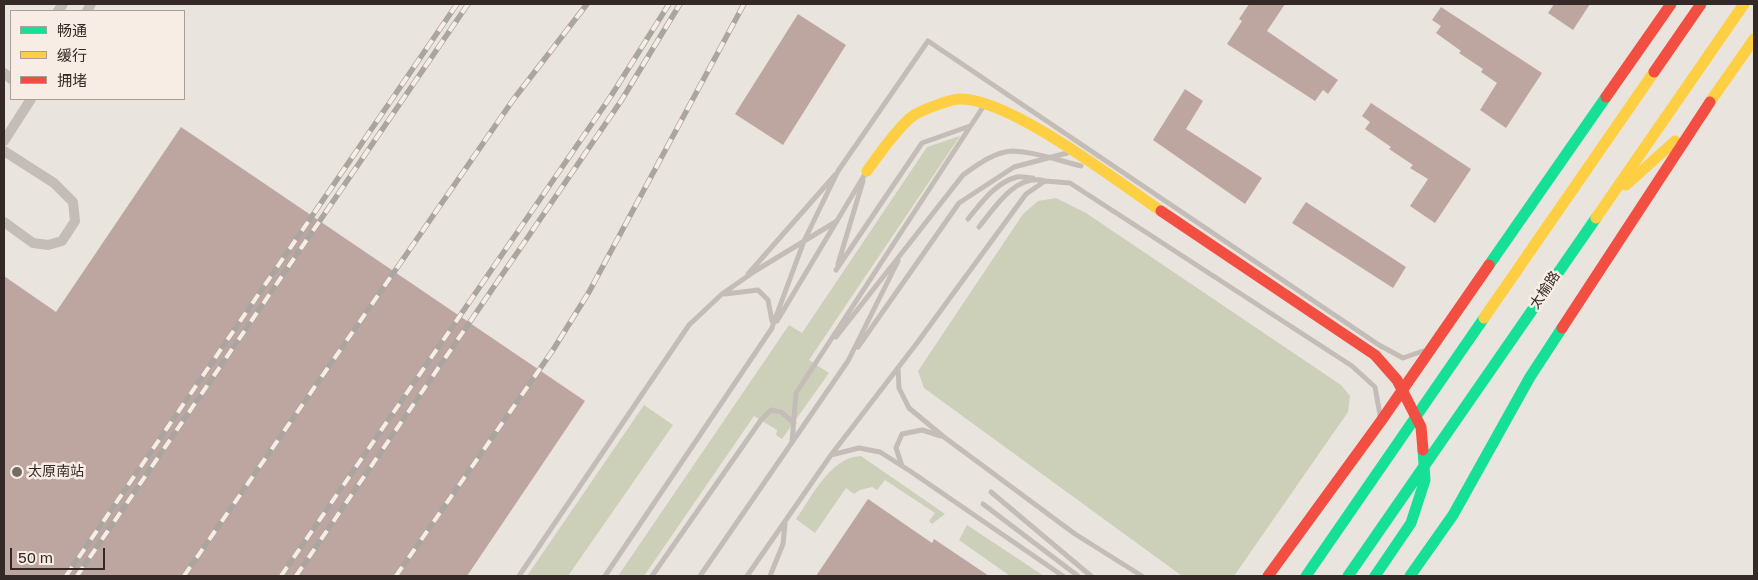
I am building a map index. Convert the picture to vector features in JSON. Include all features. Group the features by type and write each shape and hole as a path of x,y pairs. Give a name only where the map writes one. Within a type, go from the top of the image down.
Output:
{"highway":[{"path":"1268,576 1381,422 1671,4"},
{"path":"1306,576 1701,4"},
{"name":"太榆路","path":"1348,576 1744,4"},
{"path":"1410,576 1453,515 1530,377 1694,124 1754,39"},
{"path":"867,172 883,148 916,114 959,99 996,106 1103,172 1376,355 1397,380 1421,427 1425,480 1411,524 1375,576"},
{"path":"1601,208 1694,124"},
{"path":"1463,303 1609,137"}],"street":[{"path":"4,141 30,100"},
{"path":"4,151 54,183 73,202 75,221 62,240 48,245 33,242 4,222"}],"lane":[{"path":"744,279 789,225 838,171 928,41 1379,345 1403,358 1432,347"},
{"path":"792,442 796,393 996,87"},
{"path":"867,172 836,270 922,143 970,126"},
{"path":"700,576 958,203 1014,166 1086,148"},
{"path":"813,367 963,174 988,158 1012,151 1051,158 1103,172"},
{"path":"771,330 804,241 838,171"},
{"path":"605,576 771,330 867,172"},
{"path":"968,219 984,198 1018,177 1070,183 1352,366 1375,387 1381,422"},
{"path":"979,227 1004,196 1022,183 1035,178"},
{"path":"747,576 832,455 1026,194 1045,181"},
{"path":"519,576 689,325 722,294 837,221"},
{"path":"848,361 904,249"},
{"path":"722,294 758,290 768,300 772,316 771,330"},
{"path":"898,368 899,388 909,408 944,437 1075,534 1142,576"},
{"path":"652,576 760,420 771,410 781,412 794,422"},
{"path":"902,466 896,448 902,434 922,430 944,437"},
{"path":"832,455 859,448 880,452 1063,576"},
{"path":"991,492 1091,576"},
{"path":"983,504 1078,576"},
{"path":"770,576 783,544 785,522"}],"green space":[{"path":"960,136 809,360 829,373 782,439 776,435 777,430 754,416 644,576 618,576 789,325 802,333 927,147"},
{"path":"1056,198 1086,213 1341,385 1350,396 1348,412 1234,576 1182,576 924,388 918,371 1023,214 1038,201"},
{"path":"644,405 673,425 568,576 527,576"},
{"path":"861,456 945,514 932,524 929,521 935,513 885,480 877,490 872,487 860,490 854,494 846,488 815,533 796,519 815,490 831,471 840,463 850,458"},
{"path":"967,525 1044,576 1010,576 959,540"}],"building":[{"path":"1249,4 1285,4 1267,31 1338,80 1328,94 1323,90 1315,101 1227,44 1242,21 1239,19"},
{"path":"1554,4 1590,4 1573,30 1548,13"},
{"path":"1441,7 1542,73 1506,128 1480,110 1497,83 1481,72 1483,69 1459,53 1461,51 1436,33 1441,26 1432,20"},
{"path":"798,14 846,45 783,145 735,114"},
{"path":"1185,89 1203,101 1186,129 1262,178 1245,204 1153,140"},
{"path":"1371,103 1471,169 1435,223 1410,206 1428,179 1410,168 1413,165 1389,149 1391,147 1365,129 1370,122 1362,116"},
{"name":"太原南站","path":"181,127 585,401 467,576 4,576 4,276 56,312"},
{"path":"1306,202 1406,267 1393,288 1292,223"},
{"path":"868,499 932,543 934,539 989,576 816,576"}],"railway":[{"path":"66,576 457,4"},
{"path":"77,576 468,4"},
{"path":"184,576 513,100 587,4"},
{"path":"281,576 611,96 669,4"},
{"path":"296,576 621,101 680,4"},
{"path":"396,576 553,350 589,292 744,4"}],"traffic: fast":[{"path":"1489,265 1606,97"},
{"path":"1348,576 1596,218"},
{"path":"1306,576 1484,318"},
{"path":"1410,576 1453,515 1530,377 1562,328"},
{"path":"1375,576 1411,523 1425,480 1423,450"}],"traffic: slow":[{"path":"1596,218 1744,4"},
{"path":"1710,102 1754,39"},
{"path":"1484,318 1654,72"},
{"path":"867,171 890,140 910,118 932,107 960,99 981,102 1034,126 1091,162 1161,211"},
{"path":"1626,185 1675,141"}],"traffic: jam":[{"path":"1606,97 1671,4"},
{"path":"1654,72 1701,4"},
{"path":"1562,328 1710,102"},
{"path":"1161,211 1375,355 1397,380 1421,427 1423,450"},
{"path":"1268,576 1381,421 1489,265"}],"place":[{"name":"太原南站","path":"17,472"}]}
